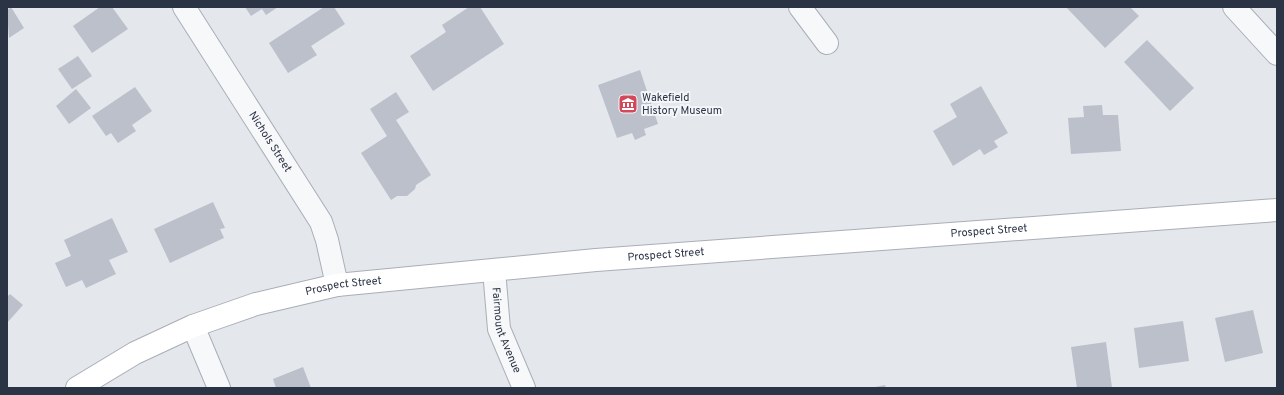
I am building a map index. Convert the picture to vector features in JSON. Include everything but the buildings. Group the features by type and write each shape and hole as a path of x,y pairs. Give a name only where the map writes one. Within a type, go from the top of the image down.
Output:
{"main road":[{"name":"Prospect Street","path":"77,388 135,353 193,326 256,304 337,285 791,245 1277,210"}],"street":[{"name":"Nichols Street","path":"184,7 321,222 328,240 337,285"},
{"path":"800,7 828,43"},
{"path":"1234,7 1277,54"},
{"name":"Fairmount Avenue","path":"494,270 497,323 500,336 524,388"},
{"path":"193,326 219,388"}],"place":[{"name":"Wakefield History Museum","path":"628,104"}]}
